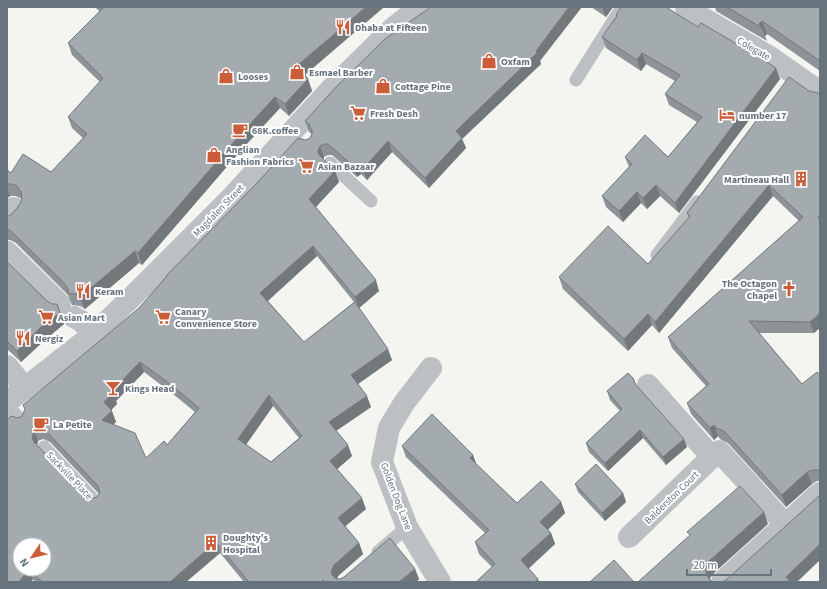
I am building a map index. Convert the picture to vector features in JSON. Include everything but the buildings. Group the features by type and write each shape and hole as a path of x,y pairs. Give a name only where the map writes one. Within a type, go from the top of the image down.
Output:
{"street":[{"name":"Magdalen Street","path":"7,403 94,334 144,286 298,133 332,88 392,29 419,7"},
{"name":"Colegate","path":"686,7 770,57 790,79 820,92"},
{"path":"7,252 94,334"},
{"path":"7,366 24,388"},
{"name":"Golden Dog Lane","path":"431,368 404,403 389,428 382,462 407,527 440,582"},
{"path":"648,385 712,457 719,451 785,524"},
{"name":"Balderston Court","path":"629,536 712,457"},
{"path":"722,582 820,492"}],"lane":[{"path":"576,80 622,7"},
{"path":"330,163 371,201"},
{"path":"651,262 706,190"},
{"path":"7,403 21,421"},
{"name":"Sackville Place","path":"44,447 96,502"},
{"path":"366,562 407,527"}],"place":[{"name":"Dhaba at Fifteen","path":"343,27"},
{"name":"Oxfam","path":"489,61"},
{"name":"Esmael Barber","path":"297,72"},
{"name":"Looses","path":"226,76"},
{"name":"Cottage Pine","path":"383,86"},
{"name":"Fresh Desh","path":"358,113"},
{"name":"number 17","path":"727,115"},
{"name":"68K.coffee","path":"240,130"},
{"name":"Anglian Fashion Fabrics","path":"214,155"},
{"name":"Asian Bazaar","path":"306,166"},
{"name":"Martineau Hall","path":"801,179"},
{"name":"The Octagon Chapel","path":"789,289"},
{"name":"Keram","path":"83,291"},
{"name":"Asian Mart","path":"46,317"},
{"name":"Canary Convenience Store","path":"163,317"},
{"name":"Nergiz","path":"23,338"},
{"name":"Kings Head","path":"113,388"},
{"name":"La Petite","path":"41,424"},
{"name":"Doughty's Hospital","path":"211,543"}]}
